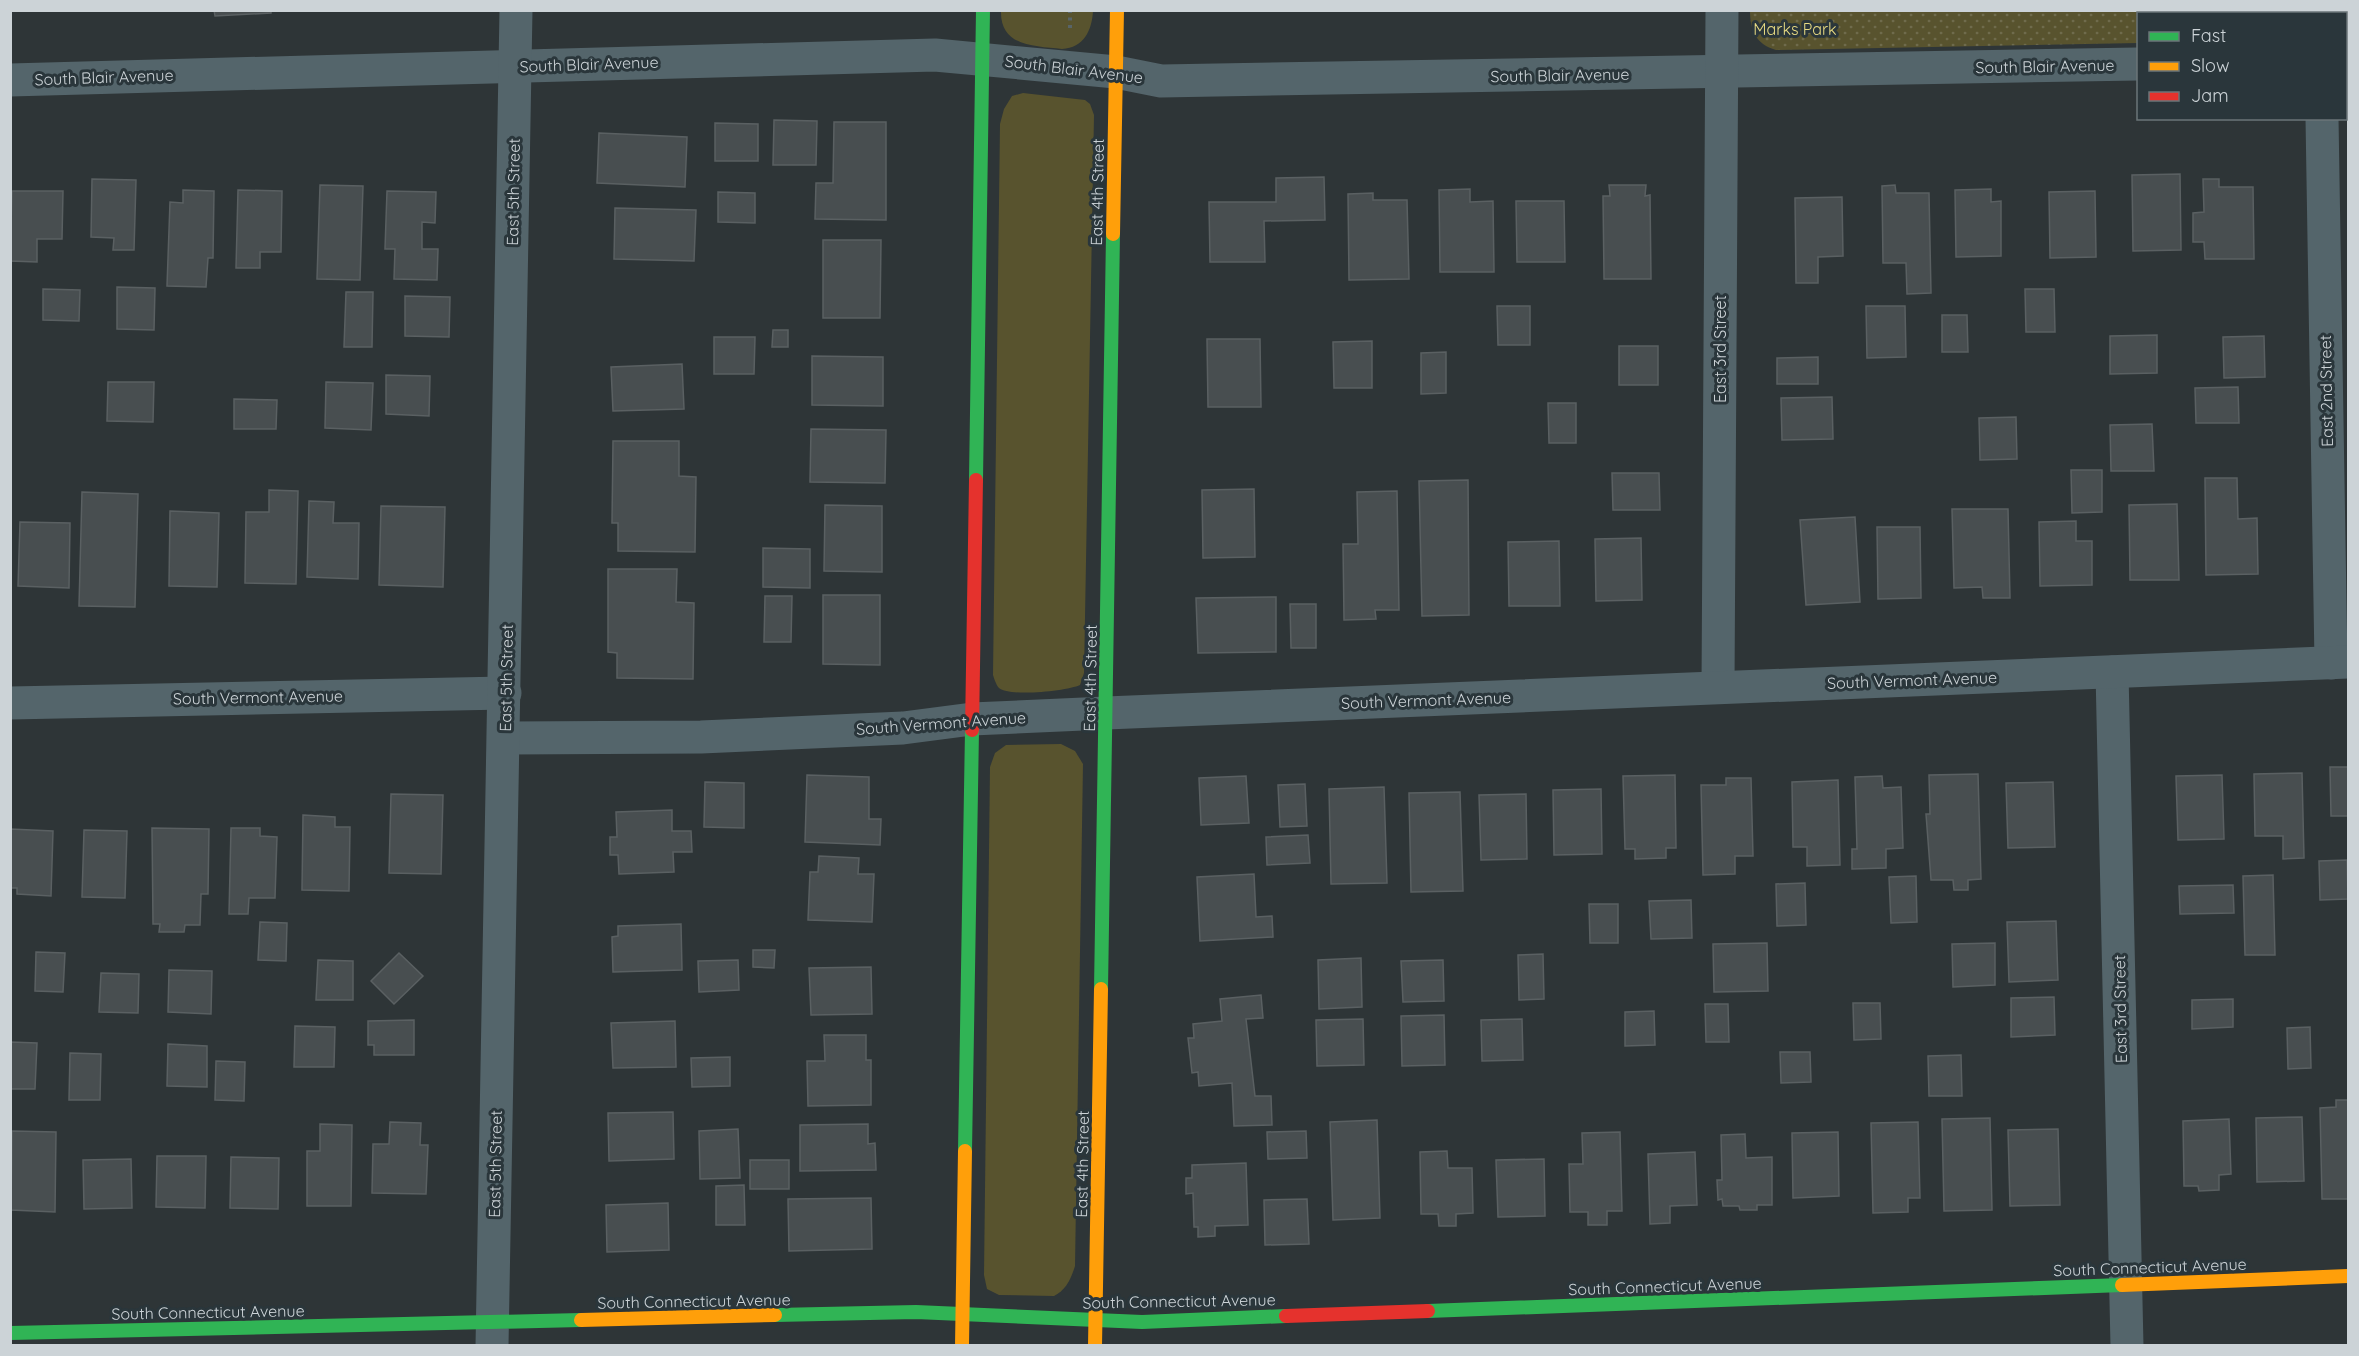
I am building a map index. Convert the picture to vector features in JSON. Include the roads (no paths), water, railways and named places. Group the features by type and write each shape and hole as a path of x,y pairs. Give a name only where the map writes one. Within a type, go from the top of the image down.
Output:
{"street":[{"name":"East 5th Street","path":"492,1333 516,10"},
{"path":"962,1346 983,10"},
{"name":"East 4th Street","path":"1095,1346 1117,10"},
{"name":"East 3rd Street","path":"1718,687 1722,10"},
{"name":"South Blair Avenue","path":"10,80 935,55 1116,72 1161,81 2137,64"},
{"name":"East 2nd Street","path":"2322,120 2340,663"},
{"name":"South Vermont Avenue","path":"504,738 713,736 903,728 972,719 2340,663"},
{"name":"East 3rd Street","path":"2112,672 2127,1346"},
{"name":"South Vermont Avenue","path":"10,703 505,693"},
{"name":"South Connecticut Avenue","path":"10,1333 492,1333 916,1312 963,1316 1142,1322 2349,1276"}],"park label":[{"name":"Marks Park","path":"1795,29"}]}
